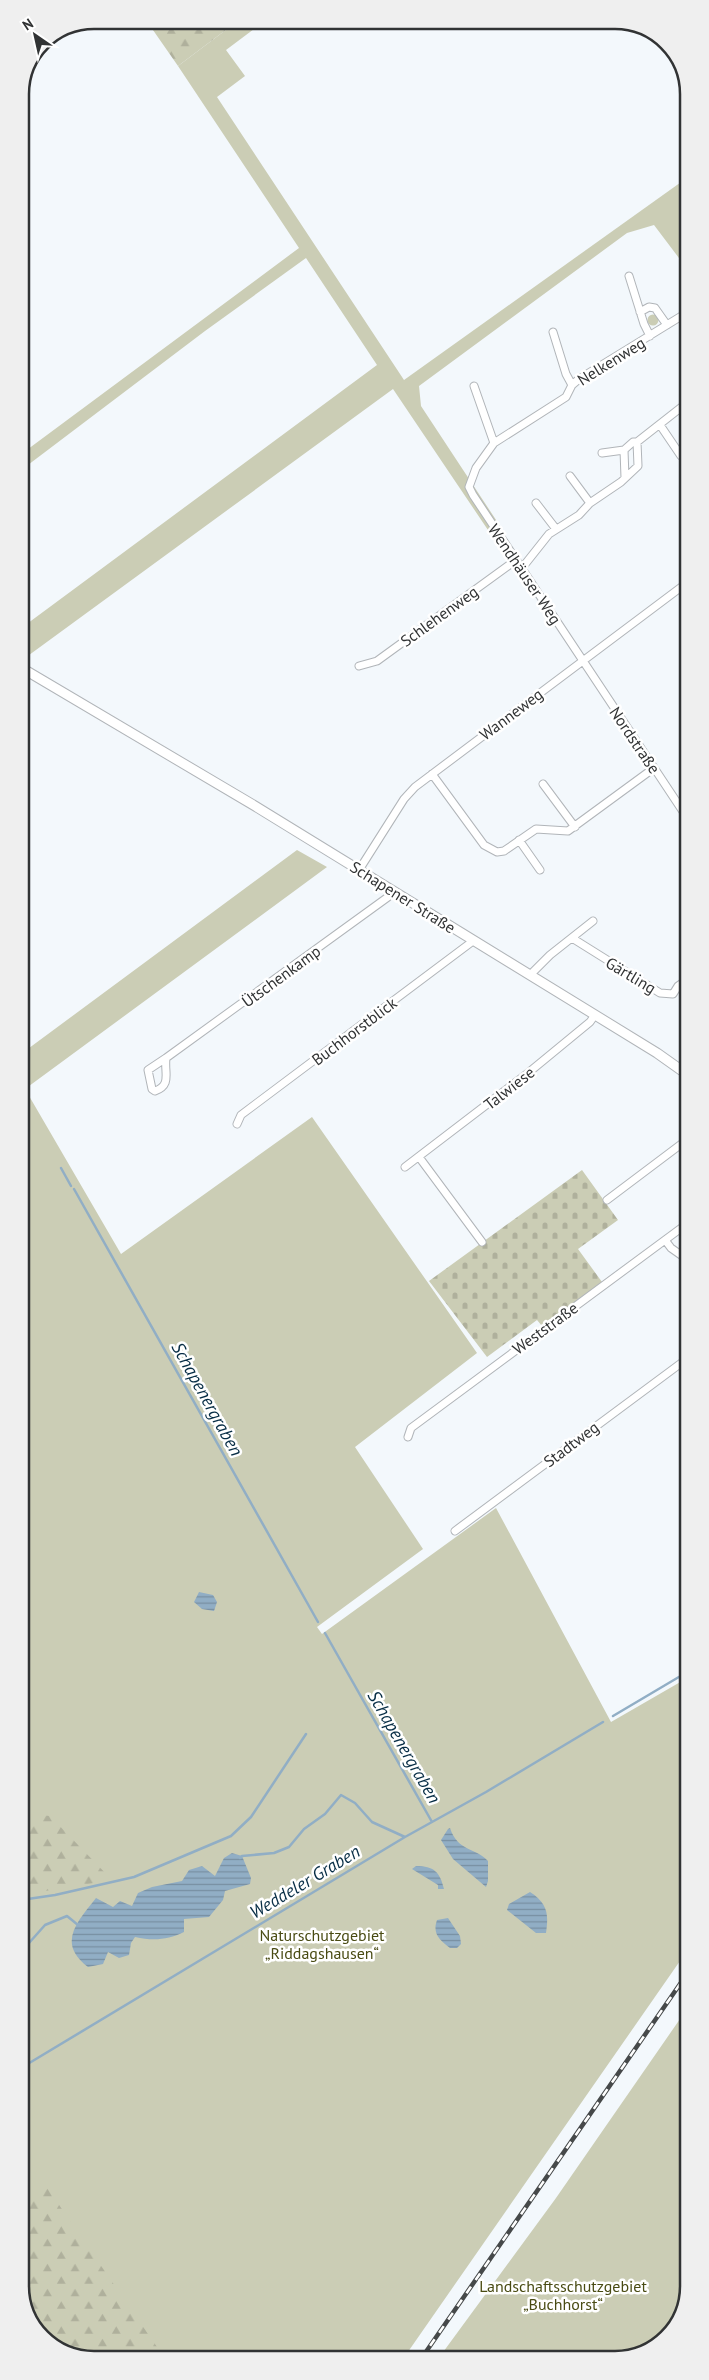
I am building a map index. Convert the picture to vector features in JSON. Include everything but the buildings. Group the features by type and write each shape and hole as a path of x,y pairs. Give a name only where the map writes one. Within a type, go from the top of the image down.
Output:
{"street":[{"name":"Nelkenweg","path":"629,276 640,312 650,336"},
{"name":"Nelkenweg","path":"640,312 649,307 655,308 667,325"},
{"name":"Nelkenweg","path":"469,487 476,468 494,443 506,433 566,397 572,385 680,317"},
{"name":"Nelkenweg","path":"553,332 566,374 572,385"},
{"path":"474,386 494,443"},
{"path":"602,453 624,450 680,409"},
{"path":"660,425 680,456"},
{"path":"522,568 545,538 579,515 590,503 625,478 638,466 637,442"},
{"path":"624,450 625,478"},
{"path":"570,476 590,503"},
{"name":"Wendhäuser Weg","path":"469,487 583,661"},
{"path":"536,503 556,529"},
{"name":"Schlehenweg","path":"359,666 377,661 516,560"},
{"name":"Wanneweg","path":"359,870 404,798 432,774 680,588"},
{"name":"Nordstraße","path":"583,661 680,806"},
{"name":"Schapener Straße","path":"29,672 392,890 680,1070"},
{"path":"432,774 484,845 497,852 504,851 536,829 568,832 654,768"},
{"path":"543,784 575,827"},
{"path":"519,840 540,870"},
{"name":"Ütschenkamp","path":"166,1058 388,897 392,890"},
{"path":"530,976 550,955 594,921"},
{"name":"Gärtling","path":"572,938 660,994 673,994 680,984"},
{"name":"Buchhorstblick","path":"237,1124 241,1115 473,941"},
{"name":"Talwiese","path":"405,1167 528,1073 590,1022 595,1015"},
{"path":"607,1200 680,1145"},
{"path":"419,1157 482,1242"},
{"name":"Weststraße","path":"408,1437 411,1428 680,1229"},
{"path":"665,1240 671,1248 680,1254"},
{"name":"Stadtweg","path":"455,1531 680,1364"}],"green space":[{"path":"152,29 227,29 178,66"},
{"path":"227,29 254,29 226,50 245,76 217,97 404,380 680,183 680,259 654,225 627,233 419,386 421,406 500,526 490,533 393,389 29,655 29,622 377,365 306,258 205,331 29,464 29,448 299,248 178,66"},
{"path":"653,314 659,320 653,326 647,320"},
{"name":"Naturschutzgebiet „Riddagshausen“","path":"297,850 327,867 29,1086 29,1048"},
{"name":"Naturschutzgebiet „Riddagshausen“","path":"29,1096 121,1254 312,1117 477,1353 355,1447 423,1549 317,1627 322,1634 496,1508 611,1722 680,1682 680,1961 409,2351 90,2351 69,2346 51,2335 42,2326 32,2307 29,2286"},
{"path":"582,1170 618,1220 578,1249 602,1282 542,1326 537,1320 487,1357 429,1281"},
{"path":"29,1814 50,1816 112,1880 29,1894"},
{"name":"Landschaftsschutzgebiet „Buchhorst“","path":"680,2019 680,2286 679,2299 672,2319 651,2340 628,2350 444,2351 556,2198"},
{"path":"29,2186 46,2186 160,2351 90,2351 77,2349 51,2335 37,2319 30,2299 29,2286"}],"water":[{"path":"199,1592 213,1595 217,1602 214,1611 202,1609 194,1602"},
{"path":"450,1828 457,1841 488,1861 488,1881 486,1887 453,1859 441,1840"},
{"path":"232,1853 242,1856 251,1878 250,1884 225,1891 223,1900 209,1917 184,1919 184,1932 172,1937 148,1939 135,1937 131,1943 129,1955 119,1958 108,1952 103,1964 88,1967 78,1958 73,1949 73,1932 96,1898 113,1907 120,1901 132,1906 138,1893 152,1887 182,1881 189,1870 202,1866 215,1876 224,1858"},
{"path":"416,1866 427,1867 435,1871 444,1889 438,1889 438,1885 412,1869"},
{"path":"530,1892 540,1900 546,1909 546,1933 536,1933 507,1910 509,1904"},
{"path":"448,1918 460,1936 461,1944 457,1948 450,1948 436,1933 437,1920"}],"waterway":[{"name":"Schapenergraben","path":"61,1168 71,1186"},
{"name":"Schapenergraben","path":"74,1189 318,1622"},
{"name":"Schapenergraben","path":"325,1633 432,1822"},
{"name":"Weddeler Graben","path":"613,1716 680,1676"},
{"name":"Weddeler Graben","path":"29,2063 405,1837 486,1792 603,1722"},
{"path":"29,1899 55,1895 134,1877 231,1836 251,1817 306,1734"},
{"path":"240,1858 242,1856 274,1853 289,1847 304,1829 325,1814 341,1795 355,1803 372,1822 405,1837"},
{"path":"29,1943 45,1925 67,1916 78,1925"}],"railway":[{"path":"427,2351 680,1984"}]}
